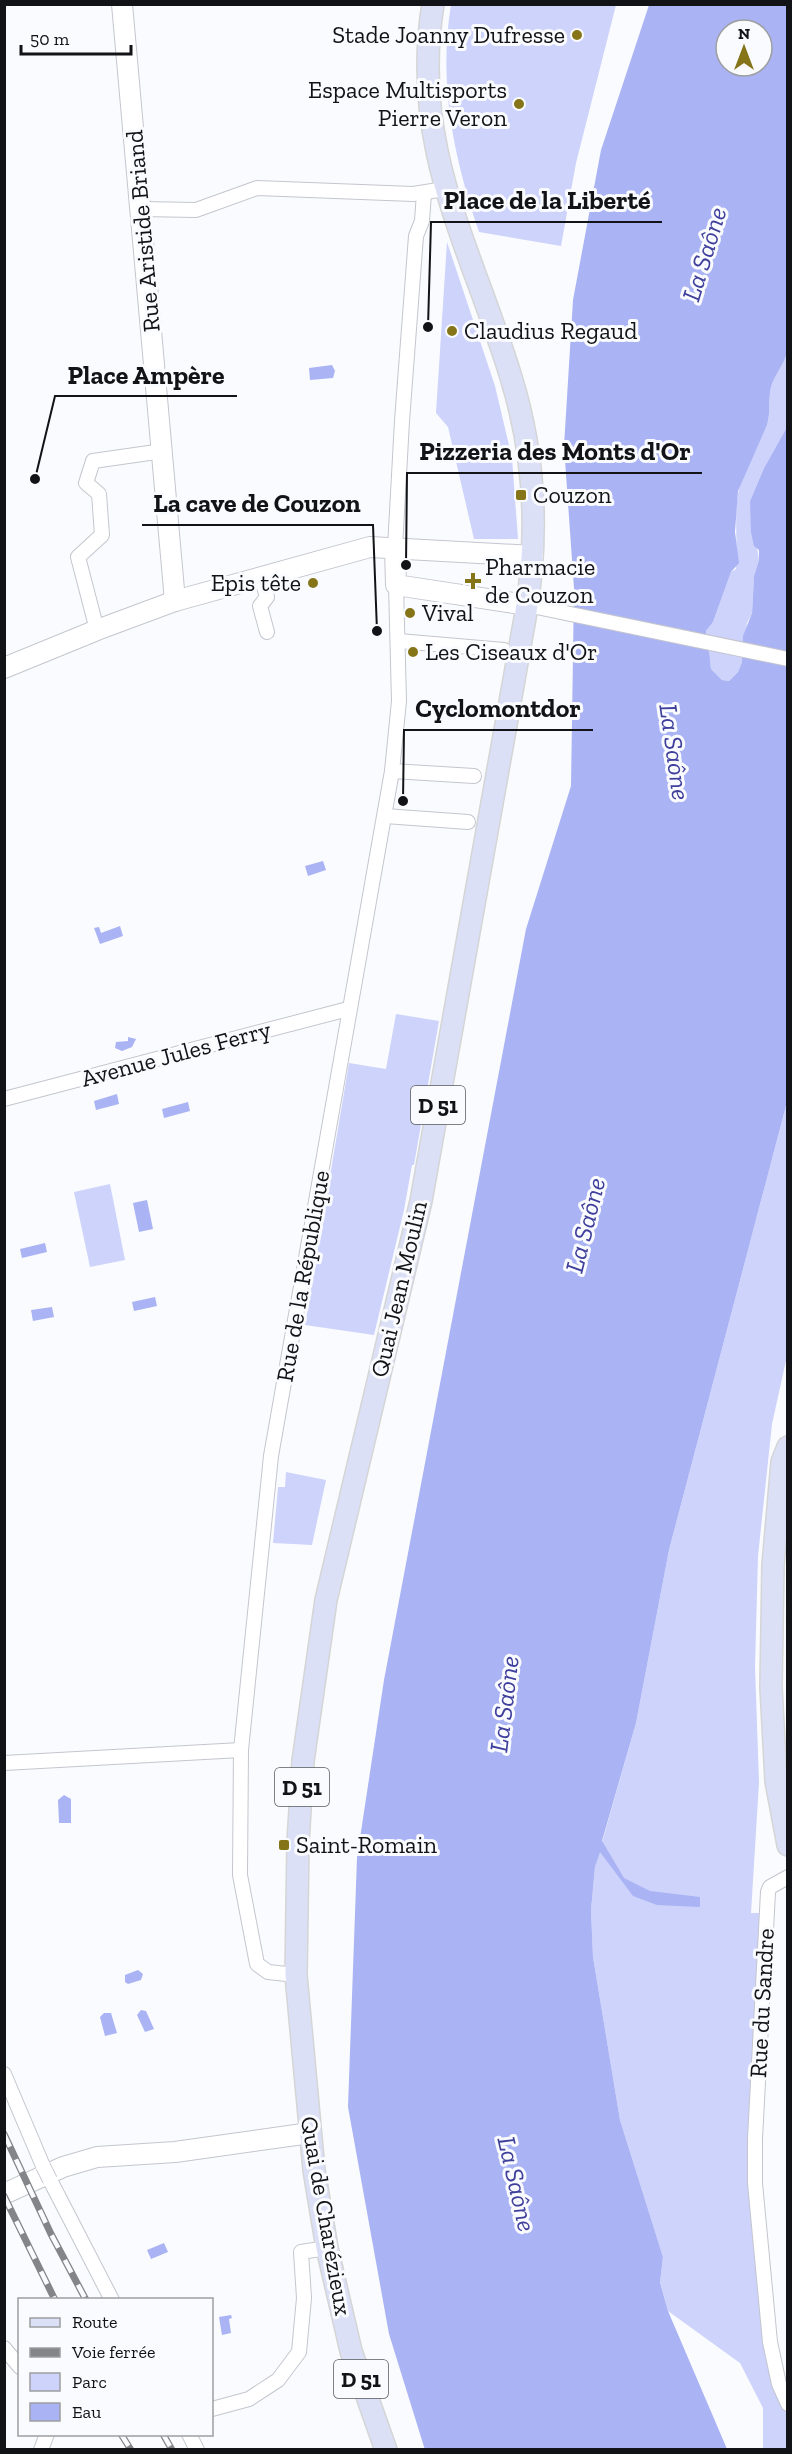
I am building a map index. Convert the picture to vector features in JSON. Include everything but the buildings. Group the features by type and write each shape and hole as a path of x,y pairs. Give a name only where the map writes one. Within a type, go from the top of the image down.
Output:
{"main road":[{"name":"D 51","path":"433,4 428,72 430,117 445,189 515,393 531,480 532,556 537,606"},
{"name":"Quai Jean Moulin","path":"296,1975 298,1842 303,1761 326,1600 421,1201 537,606"},
{"path":"788,1447 782,1462 771,1608 771,1687 776,1776 788,1845"},
{"path":"788,1530 784,1606 788,1721"},
{"name":"Quai de Charézieux","path":"296,1975 314,2170 327,2248 351,2351 386,2450"}],"street":[{"name":"Rue Aristide Briand","path":"122,4 176,601"},
{"path":"141,209 196,210 257,188 424,193 445,189"},
{"path":"395,548 416,236 422,220 424,193"},
{"path":"97,630 78,557 102,535 99,494 86,483 93,462 164,452"},
{"path":"4,668 176,601 370,547 532,556"},
{"name":"Rue de la République","path":"296,1975 268,1972 257,1964 240,1875 241,1750 272,1456 348,1009 392,771 399,701 395,548"},
{"path":"261,577 267,597 260,606 267,632"},
{"path":"396,585 537,606 788,659"},
{"path":"399,642 504,650"},
{"path":"392,771 474,776"},
{"path":"385,816 468,822"},
{"name":"Avenue Jules Ferry","path":"4,1099 348,1009"},
{"path":"4,1763 241,1750"},
{"name":"Rue du Sandre","path":"788,1877 770,1887 768,1892 755,2139 755,2183 770,2342 779,2384 788,2404"},
{"path":"4,2074 43,2166 111,2298"},
{"path":"4,2194 63,2167 97,2157 175,2152 310,2133"},
{"path":"213,2409 249,2399 278,2380 299,2352 304,2298 301,2252 327,2248"},
{"path":"4,2348 18,2365"},
{"path":"190,2436 197,2450"}],"green space":[{"name":"Espace Multisports Pierre Veron","path":"451,5 616,5 576,163 561,246 479,232 462,176 451,120 446,63"},
{"path":"447,242 495,386 512,458 518,539 474,539 448,427 436,413"},
{"path":"787,352 787,427 764,468 750,501 759,560 754,576 752,613 747,623 742,662 738,672 729,681 722,680 711,669 706,631 713,622 731,572 736,569 738,494 746,468 767,425 771,387"},
{"path":"396,1014 439,1021 414,1165 412,1165 404,1210 374,1335 305,1325 349,1063 386,1069"},
{"path":"787,1102 787,1356 772,1424 758,1556 755,1667 759,1782 751,1913 761,1913 751,2166 777,2386 787,2415 787,2449 763,2449 763,2408 740,2363 668,2311 660,2281 663,2257 620,2120 593,1957 591,1910 595,1867 636,1723 669,1550"},
{"path":"110,1184 125,1260 90,1267 74,1192"},
{"path":"286,1472 326,1480 312,1545 273,1543 278,1487 285,1487"}],"water":[{"name":"La Saône","path":"649,5 787,5 787,352 771,387 767,425 738,491 735,532 739,563 731,572 713,622 706,631 706,644 709,649 711,669 722,680 729,681 738,672 742,662 743,636 752,613 754,576 759,560 759,550 754,546 751,532 750,501 764,468 787,427 787,1102 669,1550 636,1723 602,1841 624,1878 650,1891 700,1897 700,1907 657,1905 633,1896 600,1852 595,1867 591,1910 593,1957 620,2120 663,2257 660,2282 668,2311 727,2449 425,2450 389,2334 348,2107 357,1858 384,1680 526,929 571,786 574,588 564,446 573,300 601,150"},
{"path":"332,365 335,371 333,378 310,380 309,368"},
{"path":"323,861 326,870 308,876 305,866"},
{"path":"120,926 123,936 100,944 94,928 99,927 101,933"},
{"path":"128,1037 136,1039 132,1047 122,1051 115,1048 116,1042 128,1041"},
{"path":"117,1094 119,1104 96,1110 94,1101"},
{"path":"188,1102 190,1111 164,1118 162,1109"},
{"path":"147,1200 153,1229 139,1232 133,1203"},
{"path":"45,1243 47,1252 22,1258 20,1249"},
{"path":"155,1297 157,1306 134,1311 132,1302"},
{"path":"52,1307 54,1317 33,1321 31,1310"},
{"path":"64,1795 71,1799 71,1823 59,1823 58,1800"},
{"path":"138,1970 143,1974 141,1980 128,1984 125,1982 125,1975"},
{"path":"141,2010 146,2011 154,2029 145,2032 137,2015"},
{"path":"104,2013 111,2013 117,2033 105,2036 100,2017"},
{"path":"164,2243 168,2252 151,2259 147,2250"},
{"path":"231,2315 232,2318 229,2319 231,2333 222,2335 219,2317"}],"railway":[{"path":"4,2134 51,2234 85,2298"},
{"path":"4,2196 54,2298"},
{"path":"122,2436 131,2450"},
{"path":"164,2436 172,2450"}],"place":[{"name":"Stade Joanny Dufresse","path":"577,35"},
{"name":"Espace Multisports Pierre Veron","path":"519,104"},
{"name":"Place de la Liberté","path":"428,327"},
{"name":"Claudius Regaud","path":"452,331"},
{"name":"Place Ampère","path":"35,479"},
{"name":"Couzon","path":"521,495"},
{"name":"Pizzeria des Monts d'Or","path":"406,565"},
{"name":"Pharmacie de Couzon","path":"473,581"},
{"name":"Epis tête","path":"313,583"},
{"name":"Vival","path":"410,613"},
{"name":"La cave de Couzon","path":"377,631"},
{"name":"Les Ciseaux d'Or","path":"413,652"},
{"name":"Cyclomontdor","path":"403,801"},
{"name":"Saint-Romain","path":"284,1845"}]}
